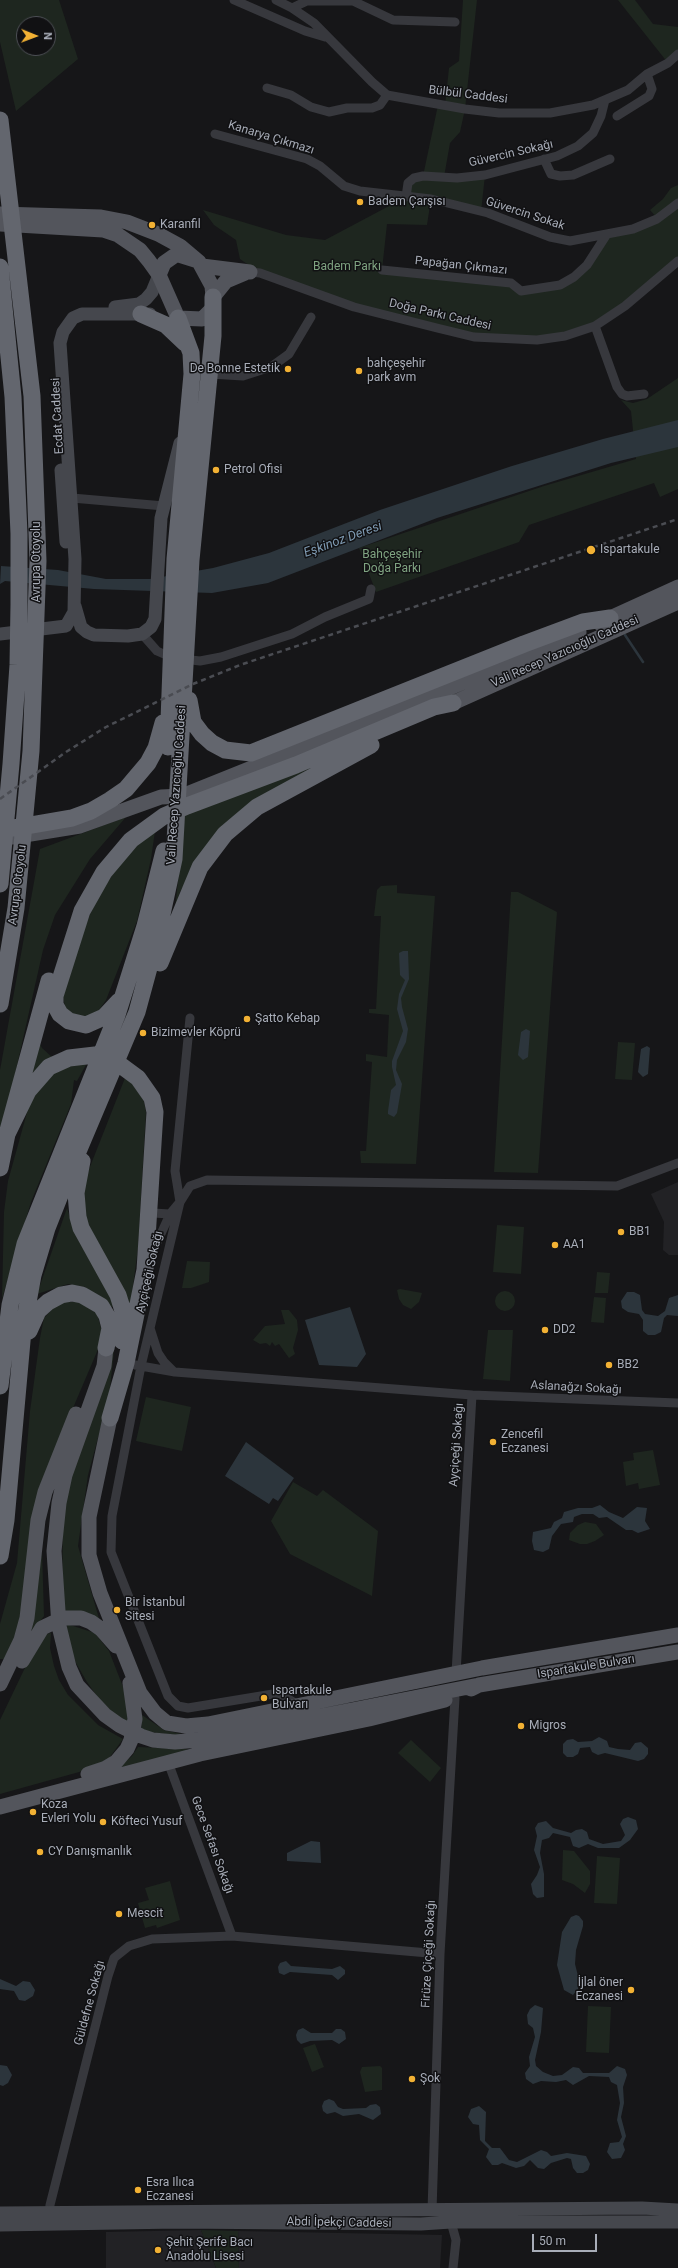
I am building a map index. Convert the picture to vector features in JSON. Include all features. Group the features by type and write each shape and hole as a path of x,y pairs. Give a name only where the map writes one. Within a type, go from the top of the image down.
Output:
{"highway":[{"name":"Avrupa Otoyolu","path":"0,120 28,354 37,505 38,595 34,699 22,861 16,908 0,1004"},
{"name":"Avrupa Otoyolu","path":"0,267 13,397 19,534 18,665 0,884"},
{"path":"183,559 210,374 213,336 213,298"},
{"path":"141,314 166,325 189,348"},
{"path":"178,318 189,348 192,374 183,559"},
{"name":"Vali Recep Yazıcıoğlu Caddesi","path":"90,1127 137,1012 156,942 168,860 186,664 183,559"},
{"name":"Vali Recep Yazıcıoğlu Caddesi","path":"0,1386 10,1305 20,1262 34,1218 94,1073 124,995 168,860 166,825 168,706 183,559"},
{"path":"186,664 188,698 193,722 202,734 225,750 251,753 531,641 583,622 610,618"},
{"path":"124,995 104,1017 86,1025 69,1021 60,1014 55,1005 58,983 82,911 104,872 135,836 164,816 296,765 434,707 453,703"},
{"path":"137,1012 160,965 189,890 200,867 225,834 257,807 276,795 453,703"},
{"path":"0,831 72,818 90,811 126,789 148,763 156,748 168,706"},
{"path":"0,1168 7,1134 53,966 68,923 81,894 101,860 118,839 154,809 182,796"},
{"path":"7,1134 28,1092 49,1067 68,1058 88,1055 107,1058 119,1064 138,1078 146,1087 152,1098 155,1112 150,1207 145,1270 134,1365 110,1418"},
{"path":"0,1556 6,1520 16,1391 26,1305 34,1269 47,1228 90,1127"},
{"path":"90,1127 76,1192 78,1217 81,1228 108,1274 123,1311 122,1338 110,1418"},
{"path":"16,1391 24,1371 30,1325 38,1311 60,1295 72,1293 82,1295 92,1299 101,1306 110,1328 106,1348"}],"main road":[{"path":"0,214 101,217 127,222 158,234 180,246 203,268 212,286 212,309 202,319 178,318 159,274 140,250 118,235 103,230 0,224"},
{"path":"159,274 164,263 174,256 190,257 203,268 250,272"},
{"path":"213,298 226,281 250,272"},
{"name":"Vali Recep Yazıcıoğlu Caddesi","path":"0,839 80,826 161,797 182,796 426,698 678,587"},
{"name":"Vali Recep Yazıcıoğlu Caddesi","path":"453,703 678,602"},
{"path":"0,1684 21,1640 27,1618 38,1520 45,1492 87,1387 106,1348"},
{"path":"106,1348 104,1366 65,1475 59,1503 54,1551 59,1626 69,1667 77,1685 100,1711 119,1725 141,1736 153,1740 175,1742 205,1739 480,1685"},
{"path":"52,1794 72,1780 106,1768 116,1762 127,1749 135,1726 130,1685 131,1675 93,1574 87,1536 89,1518 110,1418"},
{"path":"0,1690 16,1674 26,1651 42,1628 63,1618 81,1618 91,1622 101,1629 123,1654"},
{"name":"Ispartakule Bulvarı","path":"131,1675 140,1693 155,1714 167,1722 179,1726 208,1724 456,1673 678,1635"},
{"name":"Ispartakule Bulvarı","path":"0,1807 168,1762 246,1744 369,1719 455,1698 480,1685 678,1652"}],"street":[{"path":"234,0 305,31 326,37"},
{"name":"Bülbül Caddesi","path":"276,0 292,8 314,23 326,37 387,95 438,105 499,113 550,113 593,105 628,90 647,74 668,63 678,54"},
{"path":"292,8 307,1 353,1 393,20 455,22"},
{"path":"617,116 649,96 652,89 647,74"},
{"path":"268,88 291,95 311,107 329,112 347,108 372,108 380,105 387,95"},
{"name":"Güvercin Sokağı","path":"406,197 408,183 414,178 423,176 457,178 485,175 557,156 578,146 593,133 601,116 605,100"},
{"name":"Kanarya Çıkmazı","path":"216,134 307,159 320,166 344,186 360,191 406,197"},
{"path":"544,160 551,174 560,176 573,175 610,159"},
{"name":"Güvercin Sokak","path":"406,197 431,199 488,213 550,237 570,240 633,229 658,219 678,203"},
{"name":"Papağan Çıkmazı","path":"382,270 511,283 521,291 560,285 574,277 587,265 607,234"},
{"name":"Doğa Parkı Caddesi","path":"250,272 260,273 354,307 474,337 537,340 565,336 595,326 625,306 678,260"},
{"name":"Ecdat Caddesi","path":"71,559 54,338 58,324 62,316 77,307 139,304 152,292 159,274"},
{"name":"Ecdat Caddesi","path":"0,634 66,626 72,616 72,498 60,343 63,332 73,318 82,314 141,314 178,318"},
{"path":"210,374 243,376 270,367 289,354 311,317"},
{"path":"595,326 617,387 622,394 628,396 644,394"},
{"path":"72,599 81,627 94,635 128,636 142,634 151,627 155,619 158,565 164,506 190,402"},
{"path":"72,498 164,506"},
{"path":"142,634 157,651 178,659 200,661 221,657 292,634 325,617 369,599 371,589"},
{"path":"145,1270 170,1214 180,1202 175,1171 190,1018"},
{"name":"Ayçiçeği Sokağı","path":"456,1673 472,1395 175,1372 164,1362 158,1353 150,1327 180,1202 190,1186 207,1180 617,1186 678,1163"},
{"path":"150,1207 153,1213 170,1214"},
{"path":"150,1327 134,1365 112,1516 111,1552 168,1696 178,1706 188,1708 280,1693 298,1705"},
{"path":"134,1365 175,1372"},
{"name":"Aslanağzı Sokağı","path":"472,1395 678,1403"},
{"name":"Firüze Çiçeği Sokağı","path":"432,2211 440,1954 455,1698"},
{"name":"Gece Sefası Sokağı","path":"168,1762 232,1936"},
{"name":"Güldefne Sokağı","path":"49,2218 50,2205 114,1958 129,1946 152,1939 232,1936 440,1954"},
{"name":"Abdi İpekçi Caddesi","path":"0,2213 49,2218 177,2222 421,2224 449,2216 642,2208 678,2210"},
{"name":"Abdi İpekçi Caddesi","path":"0,2225 49,2218 432,2211 449,2216 678,2222"},
{"path":"449,2216 456,2240 453,2268"}],"shaded area":[{"path":"678,1182 678,1255 669,1255 663,1250 664,1222 651,1194"},
{"name":"Şehit Şerife Bacı Anadolu Lisesi","path":"201,2230 216,2268 106,2268 106,2232"},
{"path":"238,2231 442,2235 440,2268 239,2268"}],"green space":[{"path":"0,0 59,0 78,59 16,111 0,42"},
{"name":"Badem Parkı","path":"463,0 477,0 465,109 460,132 450,143 444,177 485,175 481,212 431,199 427,225 387,224 382,270 511,283 521,291 574,277 607,234 657,218 650,210 663,199 671,188 678,185 678,261 595,326 565,336 504,340 354,307 260,273 240,259 236,240 214,225 203,210 286,235 325,240 406,197 408,183 423,176 438,105 445,106 449,68 459,61"},
{"path":"618,0 635,0 653,24 678,27 678,55 668,63"},
{"name":"Bahçeşehir Doğa Parkı","path":"678,378 678,489 660,497 654,483 529,525 519,542 376,592 359,548 544,486 636,459 631,411 621,400 633,403 647,399"},
{"path":"337,757 204,852 180,892 175,909 185,813"},
{"path":"126,817 90,859 55,915 43,950 0,1141 0,1070 40,849"},
{"path":"155,831 151,859 137,921 106,1000 97,1013 86,1017 72,1014 65,1007 63,996 76,947 98,896 128,852"},
{"path":"397,885 397,893 435,896 416,1164 361,1163 360,1151 366,1151 372,1062 366,1061 366,1054 387,1057 389,1015 369,1013 369,1009 376,1009 381,916 374,916 377,890 381,886"},
{"path":"511,892 518,892 557,912 538,1173 494,1172"},
{"path":"39,1042 42,1048 52,1057 30,1075"},
{"path":"618,1042 635,1043 632,1080 615,1079"},
{"path":"87,1063 77,1081 74,1080 71,1104 31,1202 2,1299 4,1212 8,1181 31,1098 48,1076 73,1064"},
{"path":"125,1078 132,1083 144,1101 146,1112 138,1248 130,1309 89,1228 83,1209 84,1182"},
{"path":"67,1208 77,1238 116,1305 112,1307 85,1287 68,1284 37,1294"},
{"path":"497,1225 524,1227 521,1274 493,1272"},
{"path":"187,1261 210,1262 209,1282 191,1288 182,1288"},
{"path":"597,1272 610,1273 608,1293 595,1293"},
{"path":"400,1289 422,1293 419,1302 411,1309 403,1305 399,1299 397,1290"},
{"path":"501,1291 509,1291 515,1297 515,1305 509,1311 501,1311 495,1305 495,1297"},
{"path":"594,1297 606,1298 604,1323 591,1322"},
{"path":"65,1302 77,1302 87,1306 97,1313 102,1332 99,1347 41,1483 18,1629 5,1659 0,1659 0,1624 17,1563 30,1411 40,1338 44,1318 56,1305"},
{"path":"281,1310 289,1310 297,1320 298,1330 293,1348 295,1354 289,1358 279,1344 275,1346 272,1342 270,1346 266,1343 260,1344 253,1340 265,1326 285,1324"},
{"path":"488,1330 513,1330 510,1381 483,1379"},
{"path":"114,1351 109,1397 88,1475 78,1546 100,1622 62,1612 63,1498 85,1428"},
{"path":"146,1397 191,1407 182,1451 136,1441"},
{"path":"653,1450 660,1485 639,1489 638,1483 626,1486 623,1462 634,1460 633,1453"},
{"path":"293,1482 317,1496 323,1490 378,1531 372,1596 290,1554 271,1521"},
{"path":"585,1522 596,1524 604,1535 587,1544 580,1544 569,1540 570,1533 578,1525"},
{"path":"42,1550 44,1616 31,1633"},
{"path":"67,1624 95,1633 109,1651 127,1697 128,1725 101,1702 87,1682 76,1663 67,1639"},
{"path":"51,1633 50,1648 54,1666 59,1680 68,1695 98,1725 123,1739 107,1761 90,1769 0,1794 0,1720 33,1651 45,1634"},
{"path":"142,1715 164,1730 182,1734 182,1736 141,1731"},
{"path":"411,1740 441,1768 430,1782 398,1753"},
{"path":"138,1747 187,1749 185,1753 115,1771 132,1756"},
{"path":"563,1850 574,1851 590,1871 590,1884 585,1893 573,1884 562,1880"},
{"path":"597,1856 620,1858 617,1904 594,1903"},
{"path":"170,1881 180,1920 157,1928 156,1925 145,1928 138,1903 149,1900 145,1888"},
{"path":"588,2006 611,2007 609,2053 586,2052"},
{"path":"315,2044 324,2067 312,2072 303,2048"},
{"path":"380,2066 382,2068 382,2090 365,2092 360,2072 362,2067"},
{"path":"201,2230 238,2231 239,2268 216,2268"}],"water":[{"name":"Eşkinoz Deresi","path":"678,420 678,447 611,463 437,518 268,583 212,593 94,589 5,581 0,584 1,566 58,570 106,579 150,579 213,568 269,553 380,510 512,466 603,439"},
{"path":"408,951 409,979 401,998 408,1029 406,1042 397,1060 396,1070 402,1084 397,1113 394,1117 388,1114 388,1111 391,1090 396,1085 392,1061 403,1031 397,1009 399,994 405,980 400,975 399,953"},
{"path":"526,1029 530,1031 528,1057 523,1060 518,1055 521,1032"},
{"path":"647,1046 650,1048 648,1074 643,1077 638,1072 641,1049"},
{"path":"627,1292 634,1292 640,1295 642,1310 645,1314 658,1316 665,1311 669,1298 678,1295 678,1316 667,1315 664,1318 661,1332 655,1335 648,1335 643,1331 643,1320 639,1314 628,1312 622,1308 621,1301"},
{"path":"350,1307 366,1354 357,1367 319,1365 305,1320"},
{"path":"246,1442 294,1478 278,1501 273,1498 269,1504 225,1476"},
{"path":"600,1505 609,1512 623,1518 637,1507 647,1508 645,1521 650,1529 638,1533 632,1530 626,1530 607,1517 599,1518 593,1514 582,1514 574,1517 573,1522 561,1524 552,1536 549,1549 543,1552 534,1550 532,1541 533,1532 551,1528 554,1522 562,1518 564,1512 578,1508 592,1508"},
{"path":"599,1737 607,1741 609,1747 618,1749 630,1750 635,1743 641,1742 648,1748 648,1754 644,1759 638,1761 605,1753 598,1755 592,1752 590,1747 580,1748 578,1754 573,1757 567,1757 563,1753 563,1744 567,1740 573,1739 578,1742 592,1741"},
{"path":"628,1817 636,1820 638,1829 630,1840 619,1848 598,1848 588,1844 579,1848 573,1846 570,1837 553,1833 549,1838 542,1840 540,1853 544,1874 544,1897 537,1898 533,1894 531,1884 540,1867 534,1850 537,1836 535,1828 538,1823 546,1821 553,1828 571,1833 582,1829 587,1832 589,1839 603,1844 621,1841 625,1835 620,1824 623,1819"},
{"path":"311,1841 320,1842 321,1863 287,1861 287,1853"},
{"path":"576,1915 583,1921 583,1926 576,1950 575,1964 579,1980 578,1989 573,1995 564,1990 557,1965 562,1932 571,1917"},
{"path":"286,1961 291,1966 332,1969 340,1966 345,1970 345,1974 338,1980 332,1975 290,1972 284,1975 279,1973 278,1967 280,1963"},
{"path":"0,1979 16,1986 23,1981 30,1982 35,1990 33,1996 25,2001 19,2000 14,1991 0,1989"},
{"path":"535,2005 543,2008 541,2032 535,2060 536,2066 543,2072 553,2076 562,2075 573,2067 579,2068 583,2073 609,2073 617,2066 625,2069 627,2075 623,2087 624,2103 621,2117 626,2136 623,2144 625,2150 621,2158 612,2159 607,2152 610,2143 619,2142 622,2137 617,2120 620,2103 617,2085 611,2082 609,2077 589,2076 573,2085 566,2080 556,2082 541,2081 533,2084 526,2079 525,2073 530,2066 529,2057 535,2037 533,2028 528,2024 527,2015 530,2009"},
{"path":"303,2028 311,2033 332,2033 336,2029 341,2029 345,2032 346,2039 339,2044 332,2040 310,2041 301,2044 297,2040 296,2035 298,2030"},
{"path":"0,2065 7,2066 12,2075 8,2083 3,2086 0,2085"},
{"path":"329,2099 334,2101 338,2107 343,2109 366,2108 370,2105 376,2104 380,2107 381,2114 373,2120 359,2114 343,2116 335,2112 327,2114 323,2111 322,2106 324,2101"},
{"path":"479,2106 486,2112 485,2141 492,2148 500,2148 509,2160 517,2162 541,2150 547,2152 551,2156 567,2153 586,2156 590,2164 588,2170 583,2173 577,2173 573,2168 571,2159 567,2158 551,2163 544,2169 538,2168 530,2160 524,2166 516,2168 502,2163 492,2165 486,2157 489,2149 480,2140 479,2125 473,2124 468,2117 471,2109"}],"waterway":[{"path":"625,635 643,662"}],"railway":[{"path":"0,799 66,752 106,727 193,684 240,665 678,519"}],"place":[{"name":"Badem Çarşısı","path":"360,202"},
{"name":"Karanfil","path":"152,225"},
{"name":"De Bonne Estetik","path":"288,369"},
{"name":"bahçeşehir park avm","path":"359,371"},
{"name":"Petrol Ofisi","path":"216,470"},
{"name":"Ispartakule","path":"591,550"},
{"name":"Şatto Kebap","path":"247,1019"},
{"name":"Bizimevler Köprü","path":"143,1033"},
{"name":"BB1","path":"621,1232"},
{"name":"AA1","path":"555,1245"},
{"name":"DD2","path":"545,1330"},
{"name":"BB2","path":"609,1365"},
{"name":"Zencefil Eczanesi","path":"493,1442"},
{"name":"Bir İstanbul Sitesi","path":"117,1610"},
{"name":"Ispartakule Bulvarı","path":"264,1698"},
{"name":"Migros","path":"521,1726"},
{"name":"Koza Evleri Yolu","path":"33,1812"},
{"name":"Köfteci Yusuf","path":"103,1822"},
{"name":"CY Danışmanlık","path":"40,1852"},
{"name":"Mescit","path":"119,1914"},
{"name":"İjlal öner Eczanesi","path":"631,1990"},
{"name":"Şok","path":"412,2079"},
{"name":"Esra Ilıca Eczanesi","path":"138,2190"},
{"name":"Şehit Şerife Bacı Anadolu Lisesi","path":"158,2250"}]}
